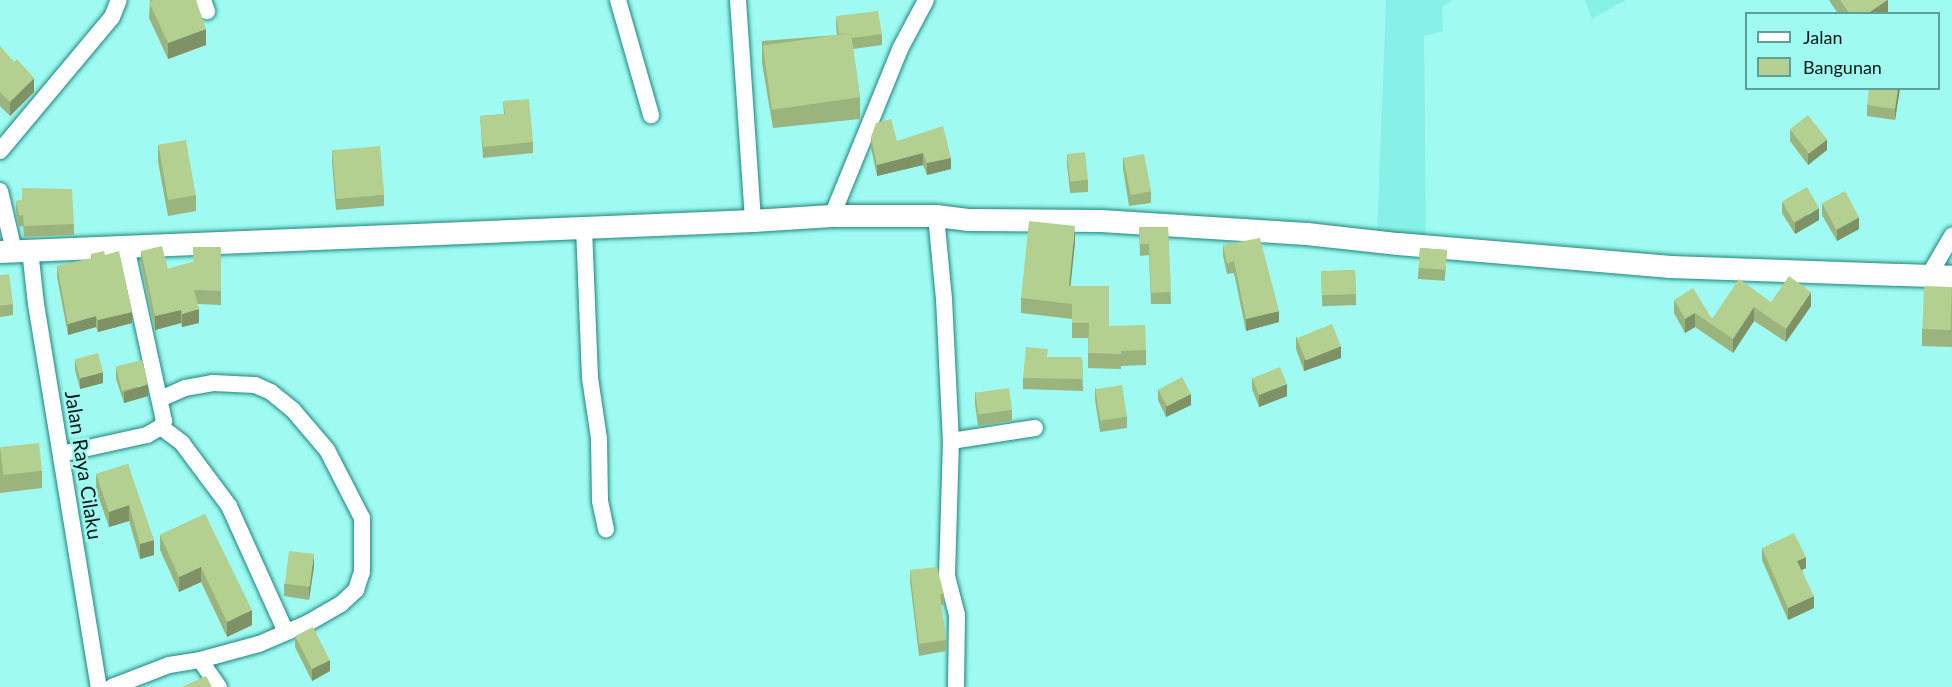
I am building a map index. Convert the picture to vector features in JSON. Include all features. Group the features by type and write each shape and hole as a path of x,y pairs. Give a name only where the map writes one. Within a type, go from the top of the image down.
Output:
{"street":[{"path":"0,150 112,16 119,0"},
{"path":"618,0 651,115"},
{"path":"738,0 753,221"},
{"path":"832,216 900,49 926,0"},
{"name":"Jalan Raya Cilaku","path":"0,191 61,454 99,687"},
{"path":"15,251 832,216 936,216 968,220 1101,220 1306,234 1671,267 1952,277"},
{"path":"936,216 944,299 951,441 946,563 957,615 956,687"},
{"path":"584,228 590,378 599,438 600,501 606,529"},
{"path":"1928,277 1952,236"},
{"path":"61,454 147,435 161,427 164,415 126,246"},
{"path":"112,687 169,665 237,651 286,632 341,604 356,590 362,572 363,518 352,494 312,431 293,410 271,392 255,385 213,383 185,388 160,399"},
{"path":"161,427 182,443 229,506 286,632"},
{"path":"951,441 1035,428"},
{"path":"200,660 219,687"}],"shaded area":[{"path":"1386,0 1453,0 1442,7 1443,31 1424,36 1426,236 1377,235"},
{"path":"1585,0 1626,0 1592,19"}],"building":[{"path":"196,0 206,29 168,43 149,2"},
{"path":"1840,0 1887,0 1870,12 1849,12"},
{"path":"878,11 882,34 852,38 851,33 839,34 836,16"},
{"path":"851,33 860,97 772,110 763,45"},
{"path":"0,46 14,62 17,59 34,78 10,102 0,92"},
{"path":"1869,90 1898,90 1895,109 1867,105"},
{"path":"529,99 533,142 483,147 480,116 505,114 503,101"},
{"path":"1808,115 1827,139 1809,154 1790,129"},
{"path":"891,119 897,141 943,126 951,158 927,163 923,153 877,165 871,137 876,123"},
{"path":"186,140 196,195 168,200 158,145"},
{"path":"380,146 384,195 336,199 332,150"},
{"path":"1085,152 1088,180 1070,182 1067,154"},
{"path":"1144,154 1151,191 1131,195 1123,158"},
{"path":"1807,187 1819,208 1794,222 1782,202"},
{"path":"22,188 72,189 74,224 24,226 23,215 19,216 16,201 22,200"},
{"path":"1845,191 1859,217 1836,230 1822,203"},
{"path":"1029,221 1075,226 1069,286 1109,286 1109,326 1145,325 1146,350 1121,351 1121,354 1088,353 1089,323 1072,323 1072,304 1021,298"},
{"path":"1139,227 1168,227 1171,292 1151,293 1149,244 1140,244"},
{"path":"1260,238 1279,311 1246,319 1234,261 1227,263 1223,245"},
{"path":"162,246 168,269 193,262 193,247 221,247 221,291 194,290 199,309 182,314 181,310 155,316 141,251"},
{"path":"1420,248 1447,250 1446,270 1419,268"},
{"path":"104,251 105,255 119,251 132,312 98,320 96,316 68,324 57,266 92,258 91,254"},
{"path":"1355,270 1356,294 1322,295 1321,271"},
{"path":"9,274 13,304 0,306 0,275"},
{"path":"1789,276 1811,292 1786,329 1754,307 1733,339 1695,313 1685,319 1674,300 1693,288 1712,319 1739,279 1771,302"},
{"path":"1924,286 1952,287 1950,330 1922,329"},
{"path":"1332,324 1341,346 1306,360 1297,338"},
{"path":"1026,347 1048,349 1047,357 1082,357 1083,379 1023,378"},
{"path":"98,353 103,372 80,379 75,359"},
{"path":"142,360 148,384 122,391 116,367"},
{"path":"1280,367 1287,384 1259,395 1252,378"},
{"path":"1182,377 1191,394 1167,406 1158,390"},
{"path":"1122,385 1127,417 1100,421 1095,389"},
{"path":"1009,388 1012,410 978,415 975,393"},
{"path":"39,443 42,471 3,475 0,447"},
{"path":"128,464 154,540 140,544 129,505 109,512 96,474"},
{"path":"205,514 252,610 227,622 201,567 179,577 160,535"},
{"path":"1794,533 1806,557 1797,561 1814,596 1788,608 1762,548"},
{"path":"289,551 314,554 310,587 285,584"},
{"path":"937,567 944,594 940,594 946,640 919,644 910,570"},
{"path":"313,627 330,660 312,669 295,636"},
{"path":"206,676 212,687 182,687"}]}
